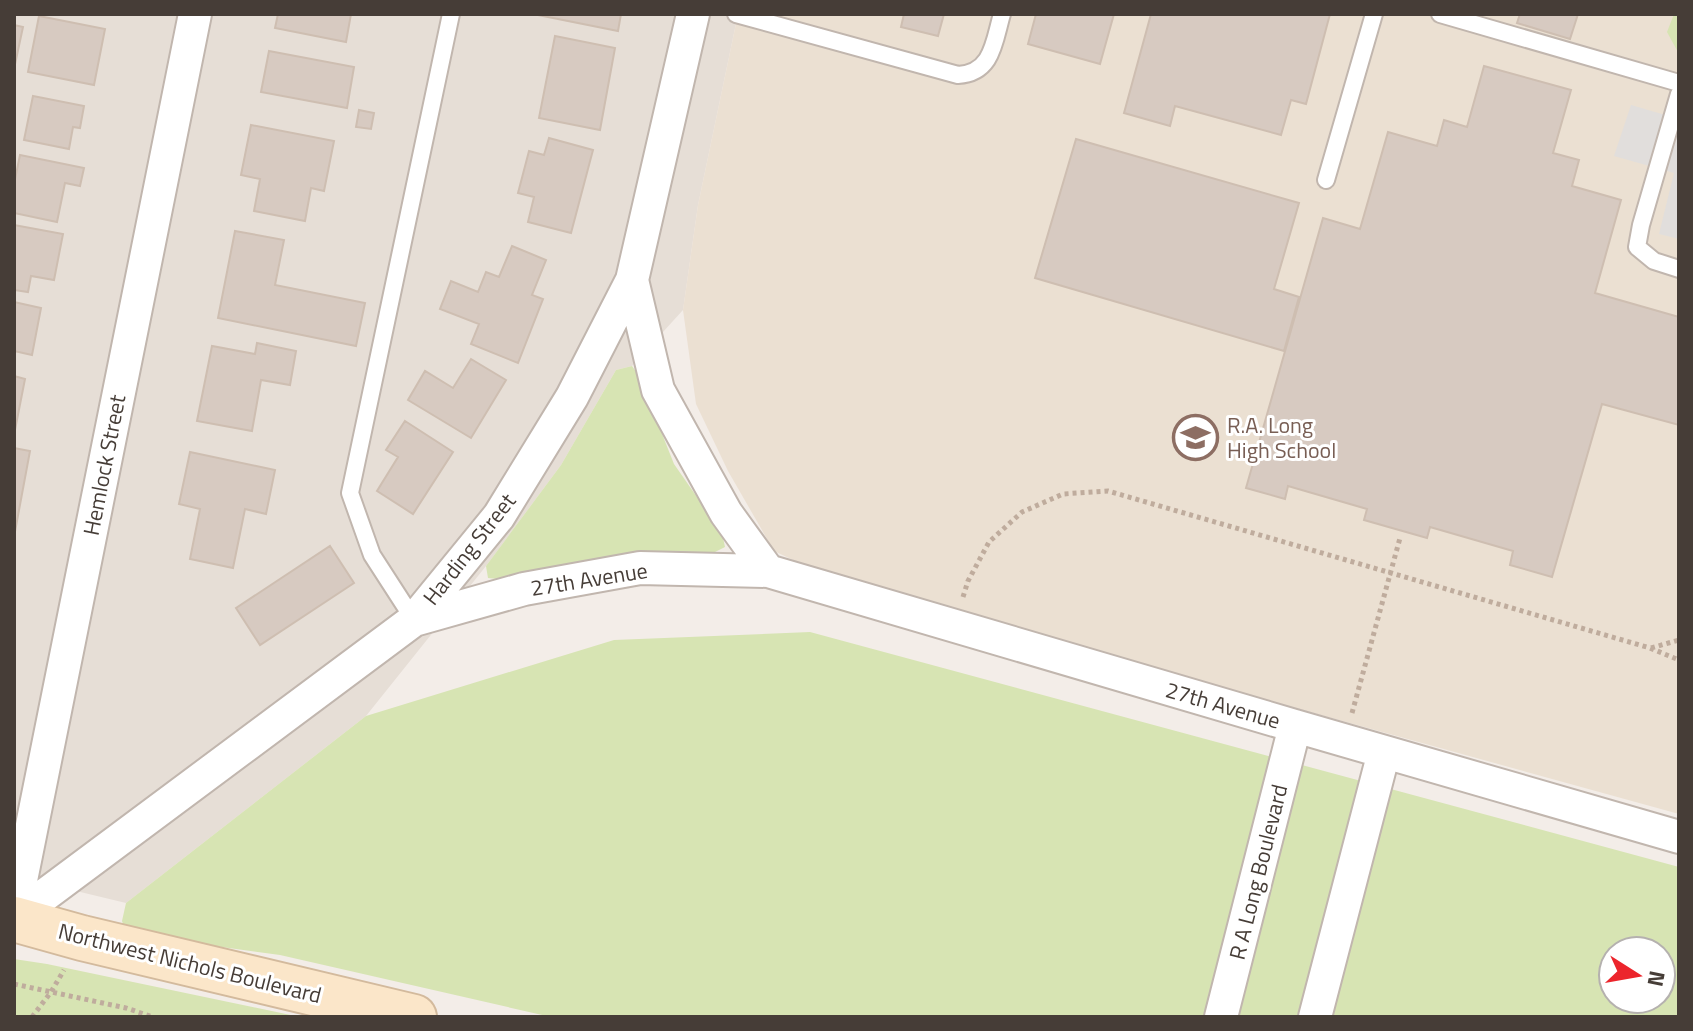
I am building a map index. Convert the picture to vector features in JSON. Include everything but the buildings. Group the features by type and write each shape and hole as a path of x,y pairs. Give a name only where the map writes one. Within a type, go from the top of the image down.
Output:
{"main road":[{"name":"Northwest Nichols Boulevard","path":"14,918 82,938 414,1017"}],"street":[{"name":"Hemlock Street","path":"14,918 195,14"},
{"name":"Harding Street","path":"14,918 414,620 499,516 572,397 632,280 693,14"},
{"path":"632,280 658,390 726,513 768,571"},
{"name":"27th Avenue","path":"414,620 524,589 640,568 768,571 1679,837"},
{"name":"R A Long Boulevard","path":"1221,1017 1295,726"},
{"path":"1315,1017 1384,752"}],"lane":[{"path":"414,620 372,555 350,493 451,14"},
{"path":"736,14 958,75 976,72 983,67 1002,14"},
{"path":"1326,180 1374,14"},
{"path":"1440,14 1679,83"},
{"path":"1679,94 1637,247 1654,261 1679,269"}],"path":[{"path":"954,626 968,581 989,542 1022,512 1063,494 1108,491 1650,648 1679,660"},
{"path":"1345,741 1400,538"},
{"path":"1650,648 1679,640"},
{"path":"32,1017 51,992 82,938"},
{"path":"14,984 126,1008 153,1017"}],"shaded area":[{"path":"14,14 738,14 698,205 683,310 632,366 616,370 561,465 486,566 366,716 126,903 14,876"},
{"name":"R.A. Long High School","path":"738,14 1679,14 1679,814 840,582 774,551 728,471 696,404 683,310 698,205"},
{"path":"1631,105 1679,119 1679,239 1659,234 1674,173 1614,156"}],"green space":[{"path":"1674,14 1679,14 1679,54 1667,32"},
{"path":"632,366 639,376 674,464 722,533 725,547 713,553 609,560 508,580 488,578 486,566 561,465 616,370"},
{"path":"810,632 1679,867 1679,1017 551,1017 280,955 142,936 125,930 122,921 126,903 366,716 614,640"},
{"path":"14,959 47,964 300,1017 14,1017"}],"place":[{"name":"R.A. Long High School","path":"1196,438"}]}
